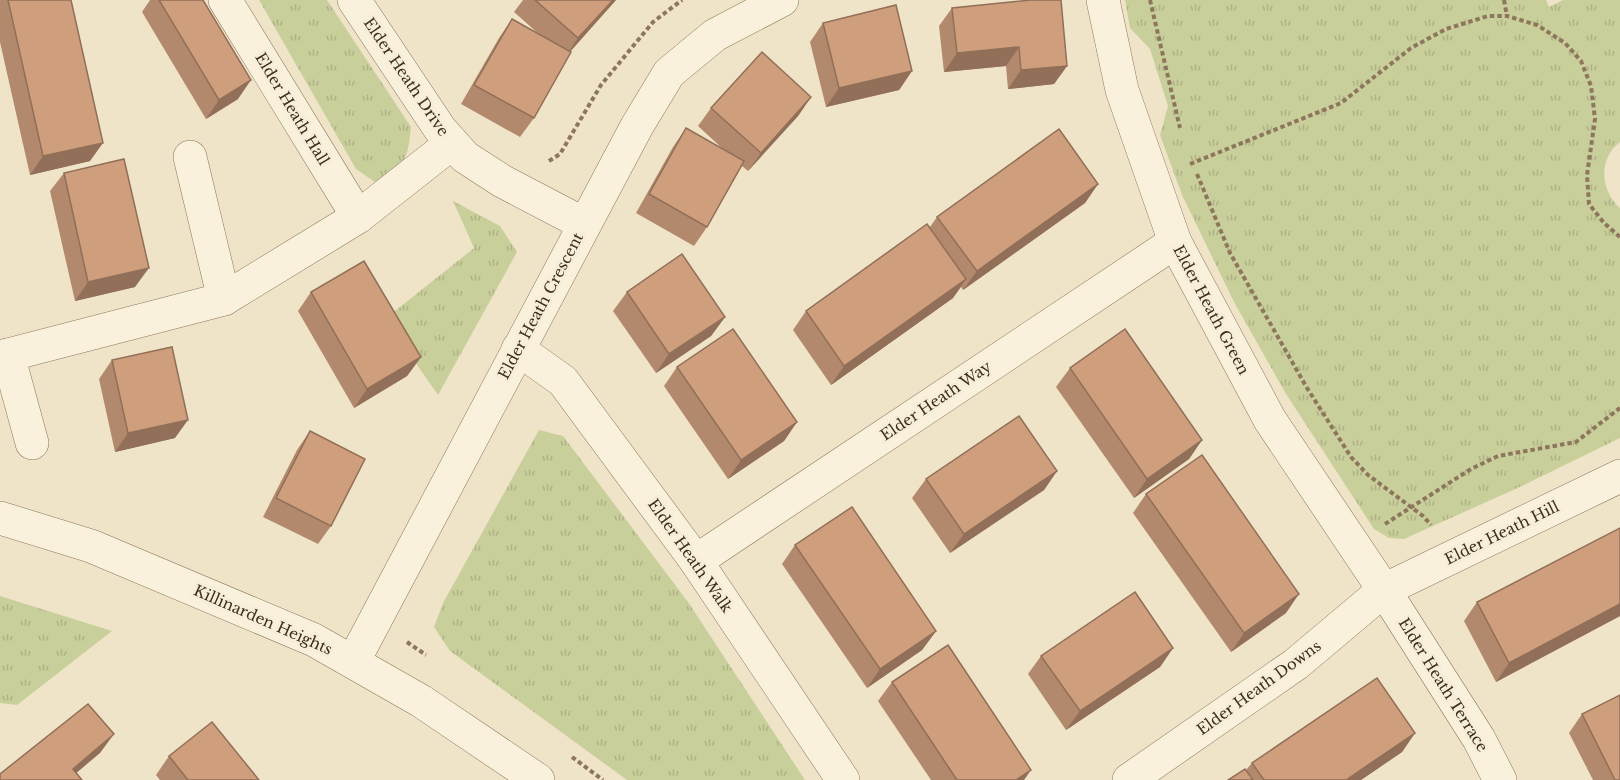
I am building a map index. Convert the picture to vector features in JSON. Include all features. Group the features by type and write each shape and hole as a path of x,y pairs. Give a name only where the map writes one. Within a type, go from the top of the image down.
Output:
{"street":[{"name":"Elder Heath Hall","path":"225,0 358,217"},
{"name":"Elder Heath Drive","path":"354,0 441,129 465,157 502,181 584,224"},
{"name":"Elder Heath Crescent","path":"353,662 584,224 637,126 669,73 714,35 782,0"},
{"name":"Elder Heath Green","path":"1103,0 1122,90 1175,242 1270,420 1384,590"},
{"path":"32,443 4,356 224,299 358,217 452,143"},
{"path":"190,157 224,299"},
{"name":"Elder Heath Way","path":"696,561 1175,242"},
{"name":"Elder Heath Walk","path":"518,349 563,381 696,561 843,780"},
{"name":"Elder Heath Hill","path":"1384,590 1620,476"},
{"name":"Killinarden Heights","path":"0,518 91,546 314,640 421,701 538,780"},
{"name":"Elder Heath Downs","path":"1129,780 1296,664 1384,590"},
{"name":"Elder Heath Terrace","path":"1384,590 1479,739 1500,780"}],"path":[{"path":"545,163 560,154 601,85 653,22 682,0"},
{"path":"1150,0 1182,136"},
{"path":"1504,0 1507,16"},
{"path":"1181,167 1341,103 1411,48 1446,28 1488,16 1507,16 1537,25 1565,43 1581,62 1591,86 1595,119 1587,175 1589,204 1604,223 1620,237"},
{"path":"1189,154 1230,253 1307,388 1351,457 1368,475 1423,516 1434,529"},
{"path":"1380,527 1471,469 1498,456 1576,442 1620,408"}],"green space":[{"path":"259,0 327,0 411,127 406,155 393,171 375,182 356,169"},
{"path":"1125,0 1546,0 1549,7 1563,0 1620,0 1620,142 1608,157 1604,175 1608,192 1620,208 1620,438 1522,486 1404,539 1389,538 1374,529 1286,394 1234,302 1182,195 1160,135 1168,106 1150,49 1130,28"},
{"path":"453,201 500,226 517,252 438,395 385,319 474,248"},
{"path":"539,430 563,436 688,602 805,780 627,780 450,651 434,627 443,603"},
{"path":"0,596 112,631 17,705 0,703"}],"building":[{"path":"8,0 71,0 103,143 43,156"},
{"path":"159,0 203,0 251,80 219,100"},
{"path":"535,0 613,0 578,38"},
{"path":"1031,0 1061,0 1067,66 1021,70 1019,47 957,53 952,8"},
{"path":"896,5 912,71 839,88 823,23"},
{"path":"512,19 571,52 534,118 474,85"},
{"path":"762,52 811,97 761,153 711,108"},
{"path":"686,128 744,161 707,227 649,194"},
{"path":"1059,129 1098,184 977,271 937,217"},
{"path":"124,159 149,268 88,282 64,173"},
{"path":"927,224 966,279 844,366 806,311"},
{"path":"682,254 725,317 669,354 627,292"},
{"path":"364,261 421,357 367,389 311,292"},
{"path":"733,329 797,422 741,460 677,367"},
{"path":"1125,329 1202,440 1147,479 1070,368"},
{"path":"172,347 188,420 128,433 112,360"},
{"path":"1019,416 1057,471 964,534 926,479"},
{"path":"310,431 365,459 331,526 276,498"},
{"path":"1202,455 1299,594 1244,633 1146,494"},
{"path":"852,507 936,631 880,669 795,545"},
{"path":"1620,528 1620,604 1509,663 1477,602"},
{"path":"1135,592 1173,648 1080,711 1041,656"},
{"path":"948,645 1031,770 1016,780 957,780 892,682"},
{"path":"1377,678 1415,733 1346,780 1264,780 1252,763"},
{"path":"1620,695 1620,780 1615,780 1582,714"},
{"path":"88,704 114,734 73,769 82,780 0,780 0,774"},
{"path":"212,722 259,780 188,780 169,756"},
{"path":"1245,769 1253,780 1228,780"}]}
